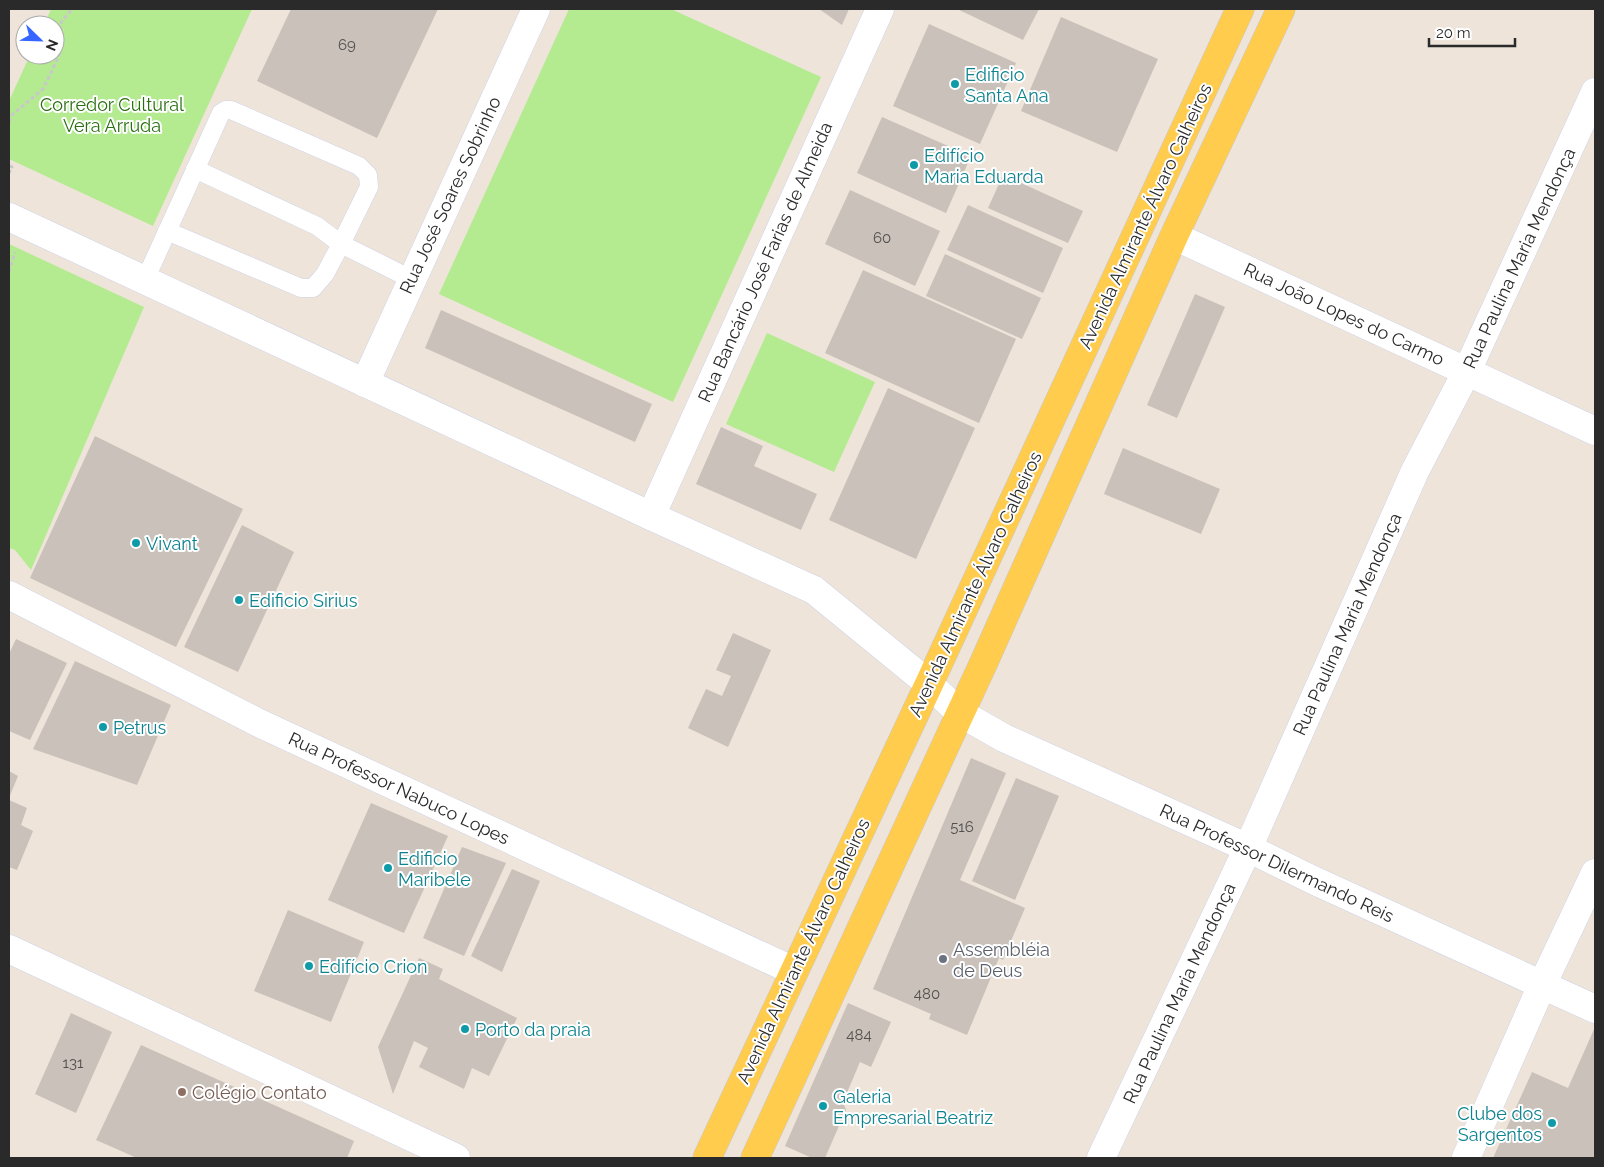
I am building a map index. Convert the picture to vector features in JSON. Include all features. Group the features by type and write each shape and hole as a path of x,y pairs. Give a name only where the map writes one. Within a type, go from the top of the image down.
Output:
{"main road":[{"name":"Avenida Almirante Álvaro Calheiros","path":"707,1158 929,684 1240,9"},
{"name":"Avenida Almirante Álvaro Calheiros","path":"755,1158 960,713 1174,236 1281,9"}],"street":[{"name":"Rua José Soares Sobrinho","path":"364,382 536,9"},
{"name":"Rua Bancário José Farias de Almeida","path":"651,516 880,9"},
{"name":"Rua Paulina Maria Mendonça","path":"1101,1158 1248,848 1415,471 1467,371 1595,92"},
{"name":"Rua Professor Dilermando Reis","path":"9,217 814,590 929,684 960,713 1004,738 1248,848 1322,884 1595,1009"},
{"name":"Rua João Lopes do Carmo","path":"1174,236 1595,431"},
{"name":"Rua Professor Nabuco Lopes","path":"9,595 261,724 794,971"},
{"path":"1466,1158 1542,985 1595,873"},
{"path":"9,949 456,1158"}],"lane":[{"path":"145,280 194,170 221,112 231,110 359,166 368,175 369,187 325,274 313,288 301,288 167,231"},
{"path":"194,170 317,226 341,244 411,279"}],"path":[{"path":"9,122 12,115 43,88 59,56 61,22 72,9"},
{"path":"9,166 12,167 9,174"}],"green space":[{"name":"Corredor Cultural Vera Arruda","path":"51,9 252,9 153,226 9,159 9,101 25,65 65,65 65,15 48,15"},
{"path":"569,9 671,9 821,77 673,402 439,294"},
{"path":"9,244 144,307 31,570 15,550 9,548"},
{"path":"767,333 875,382 834,472 726,424"}],"building":[{"path":"291,9 438,9 377,138 257,81"},
{"path":"819,9 849,9 842,25"},
{"path":"957,9 1039,9 1023,40"},
{"path":"1061,17 1158,59 1117,152 1021,111"},
{"name":"Edificio Santa Ana","path":"929,24 1016,63 980,144 893,106"},
{"name":"Edifício Maria Eduarda","path":"882,117 971,156 946,213 857,173"},
{"path":"1003,175 1083,211 1068,243 988,208"},
{"name":"Edifício Maria Eduarda","path":"850,190 940,231 915,286 825,244"},
{"path":"968,205 1063,248 1043,293 947,250"},
{"path":"945,254 1041,298 1022,339 926,296"},
{"path":"863,270 1016,339 979,423 825,353"},
{"path":"1195,294 1225,307 1177,418 1147,405"},
{"path":"441,310 652,404 635,442 425,348"},
{"path":"888,388 975,428 916,559 829,520"},
{"path":"721,427 763,446 754,466 817,494 801,530 696,484"},
{"name":"Vivant","path":"95,436 243,509 176,647 30,578"},
{"path":"1123,448 1220,489 1201,534 1104,494"},
{"name":"Edificio Sirius","path":"242,525 294,552 238,672 184,647"},
{"path":"733,633 771,650 728,747 688,728 706,689 722,696 731,676 716,670"},
{"path":"16,639 67,663 30,740 9,731 9,654"},
{"name":"Petrus","path":"75,661 171,705 137,785 33,749"},
{"path":"971,758 1006,773 960,880 1025,908 1003,960 999,958 967,1035 929,1019 931,1014 873,989"},
{"path":"9,771 18,776 9,798"},
{"path":"1016,778 1059,796 1015,900 972,881"},
{"path":"9,800 27,808 21,825 33,831 17,870 9,867"},
{"name":"Edificio Maribele","path":"371,803 448,836 404,933 328,900"},
{"path":"462,847 506,863 464,956 423,938"},
{"path":"512,869 540,881 502,972 471,956"},
{"name":"Edifício Crion","path":"288,910 364,942 331,1022 254,991"},
{"name":"Porto da praia","path":"419,958 443,969 439,979 517,1018 489,1076 472,1068 464,1089 419,1067 428,1048 414,1041 393,1094 378,1047"},
{"name":"Galeria Empresarial Beatriz","path":"848,1003 891,1022 871,1067 860,1062 843,1102 846,1110 825,1158 812,1158 785,1146"},
{"path":"71,1013 112,1032 76,1113 35,1094"},
{"name":"Clube dos Sargentos","path":"1595,1027 1595,1158 1493,1158 1532,1072 1568,1088"},
{"name":"Colégio Contato","path":"141,1045 354,1141 347,1158 137,1158 96,1140"}],"place":[{"name":"Edificio Santa Ana","path":"955,84"},
{"name":"Edifício Maria Eduarda","path":"914,165"},
{"name":"Vivant","path":"136,543"},
{"name":"Edificio Sirius","path":"239,600"},
{"name":"Petrus","path":"103,727"},
{"name":"Edificio Maribele","path":"388,868"},
{"name":"Assembléia de Deus","path":"943,959"},
{"name":"Edifício Crion","path":"309,966"},
{"name":"Porto da praia","path":"465,1029"},
{"name":"Colégio Contato","path":"182,1092"},
{"name":"Galeria Empresarial Beatriz","path":"823,1106"},
{"name":"Clube dos Sargentos","path":"1552,1123"}]}
